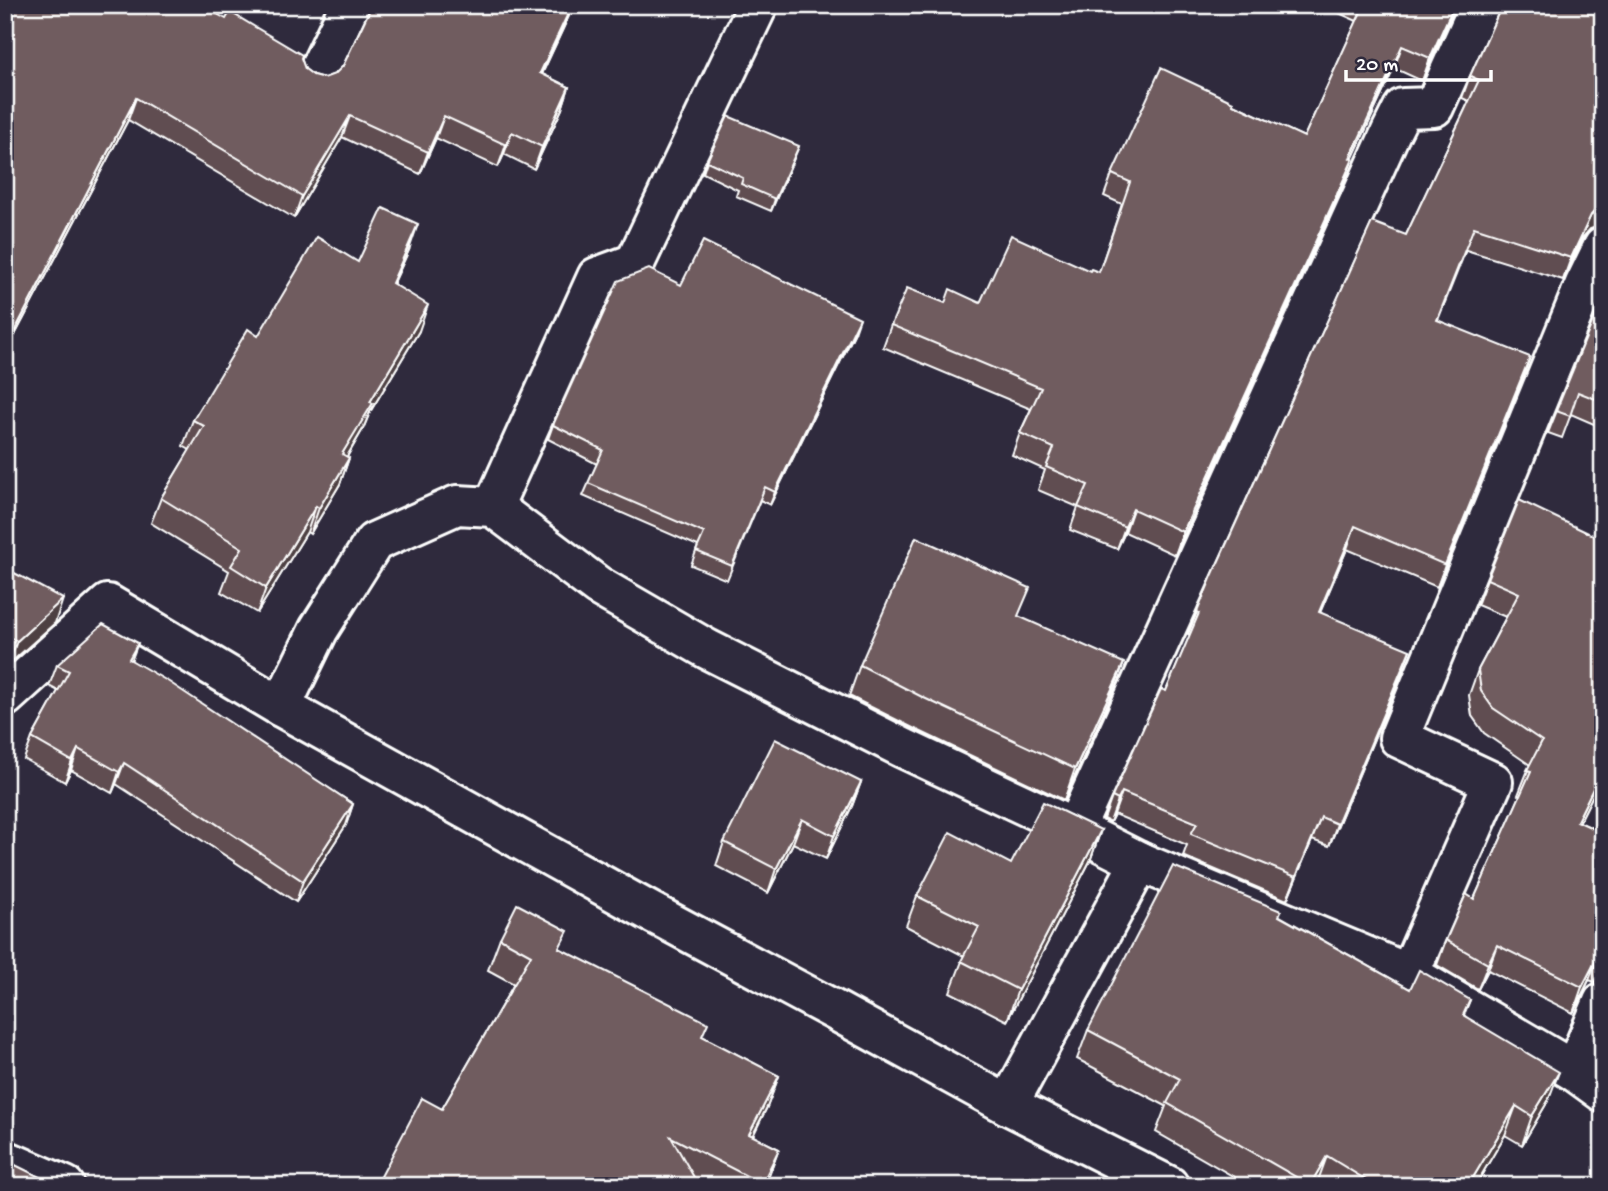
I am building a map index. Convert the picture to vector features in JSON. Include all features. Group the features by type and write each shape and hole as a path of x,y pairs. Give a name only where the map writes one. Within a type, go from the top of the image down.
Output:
{"street":[{"path":"315,78 350,5"},
{"path":"493,507 597,277 635,263 758,5"},
{"path":"1075,829 1391,132 1404,108 1434,107 1480,5"},
{"path":"1409,974 1493,782 1399,738 1603,247"},
{"path":"281,707 319,629 374,542 457,505 493,507 598,586 707,649 903,748 1140,862 1409,974 1588,1081 1603,1002"},
{"path":"5,697 108,604 281,707 649,911 1008,1105 1169,1186"},
{"path":"1008,1105 1140,862"},
{"path":"5,1160 65,1186"}],"building":[{"path":"6,5 201,5 226,19 230,12 302,55 305,69 324,78 335,74 343,66 372,5 572,5 540,73 569,87 542,147 512,132 506,145 444,116 428,152 350,116 302,196 136,98 12,336 5,332"},
{"path":"1364,5 1454,5 1430,58 1402,46 1183,532 1133,509 1125,527 1078,507 1088,485 1046,467 1054,448 1020,433 1041,388 891,325 907,288 945,303 950,289 980,303 1011,235 1090,271 1099,272 1130,182 1112,174 1161,68 1304,137"},
{"path":"1502,5 1603,5 1603,205 1591,215 1571,258 1474,227 1437,320 1530,357 1445,565 1355,526 1319,612 1410,650 1337,824 1321,817 1296,877 1191,834 1197,823 1122,792 1118,800 1112,797 1161,689 1166,691 1212,576 1372,222 1406,235 1479,80 1470,76"},
{"path":"728,116 799,146 775,199 741,184 743,178 707,161"},
{"path":"383,208 418,224 392,283 428,305 342,454 349,458 266,588 231,566 242,548 161,498 204,426 193,420 248,329 258,336 317,237 358,262"},
{"path":"703,241 860,318 775,492 765,487 732,566 696,551 704,533 588,483 603,450 553,425 618,281 649,269 681,285"},
{"path":"1603,296 1603,402 1578,392 1570,416 1556,411"},
{"path":"1519,500 1603,540 1603,768 1577,821 1603,833 1603,956 1599,954 1582,987 1497,945 1488,964 1446,940 1466,894 1474,899 1531,771 1527,770 1542,741 1493,708 1481,691 1478,670 1519,593 1487,579"},
{"path":"916,537 1030,588 1018,616 1124,663 1075,769 860,665"},
{"path":"5,568 63,599 17,641 5,635"},
{"path":"103,624 138,643 129,659 169,682 353,804 303,881 124,763 119,772 78,749 72,761 32,738 69,671 57,665"},
{"path":"775,739 861,782 834,836 802,819 776,869 724,842"},
{"path":"1043,802 1101,830 1018,990 961,961 979,927 917,896 950,832 1011,864"},
{"path":"1173,866 1281,911 1279,916 1410,989 1419,970 1470,1000 1463,1015 1559,1072 1532,1116 1516,1106 1468,1186 1376,1186 1327,1156 1310,1185 1167,1103 1180,1079 1088,1030"},
{"path":"517,904 568,931 559,948 708,1023 702,1036 779,1076 749,1134 779,1149 762,1184 671,1137 699,1186 376,1186 422,1098 442,1109 531,955 500,938"},
{"path":"5,1160 58,1186 5,1186"}]}
